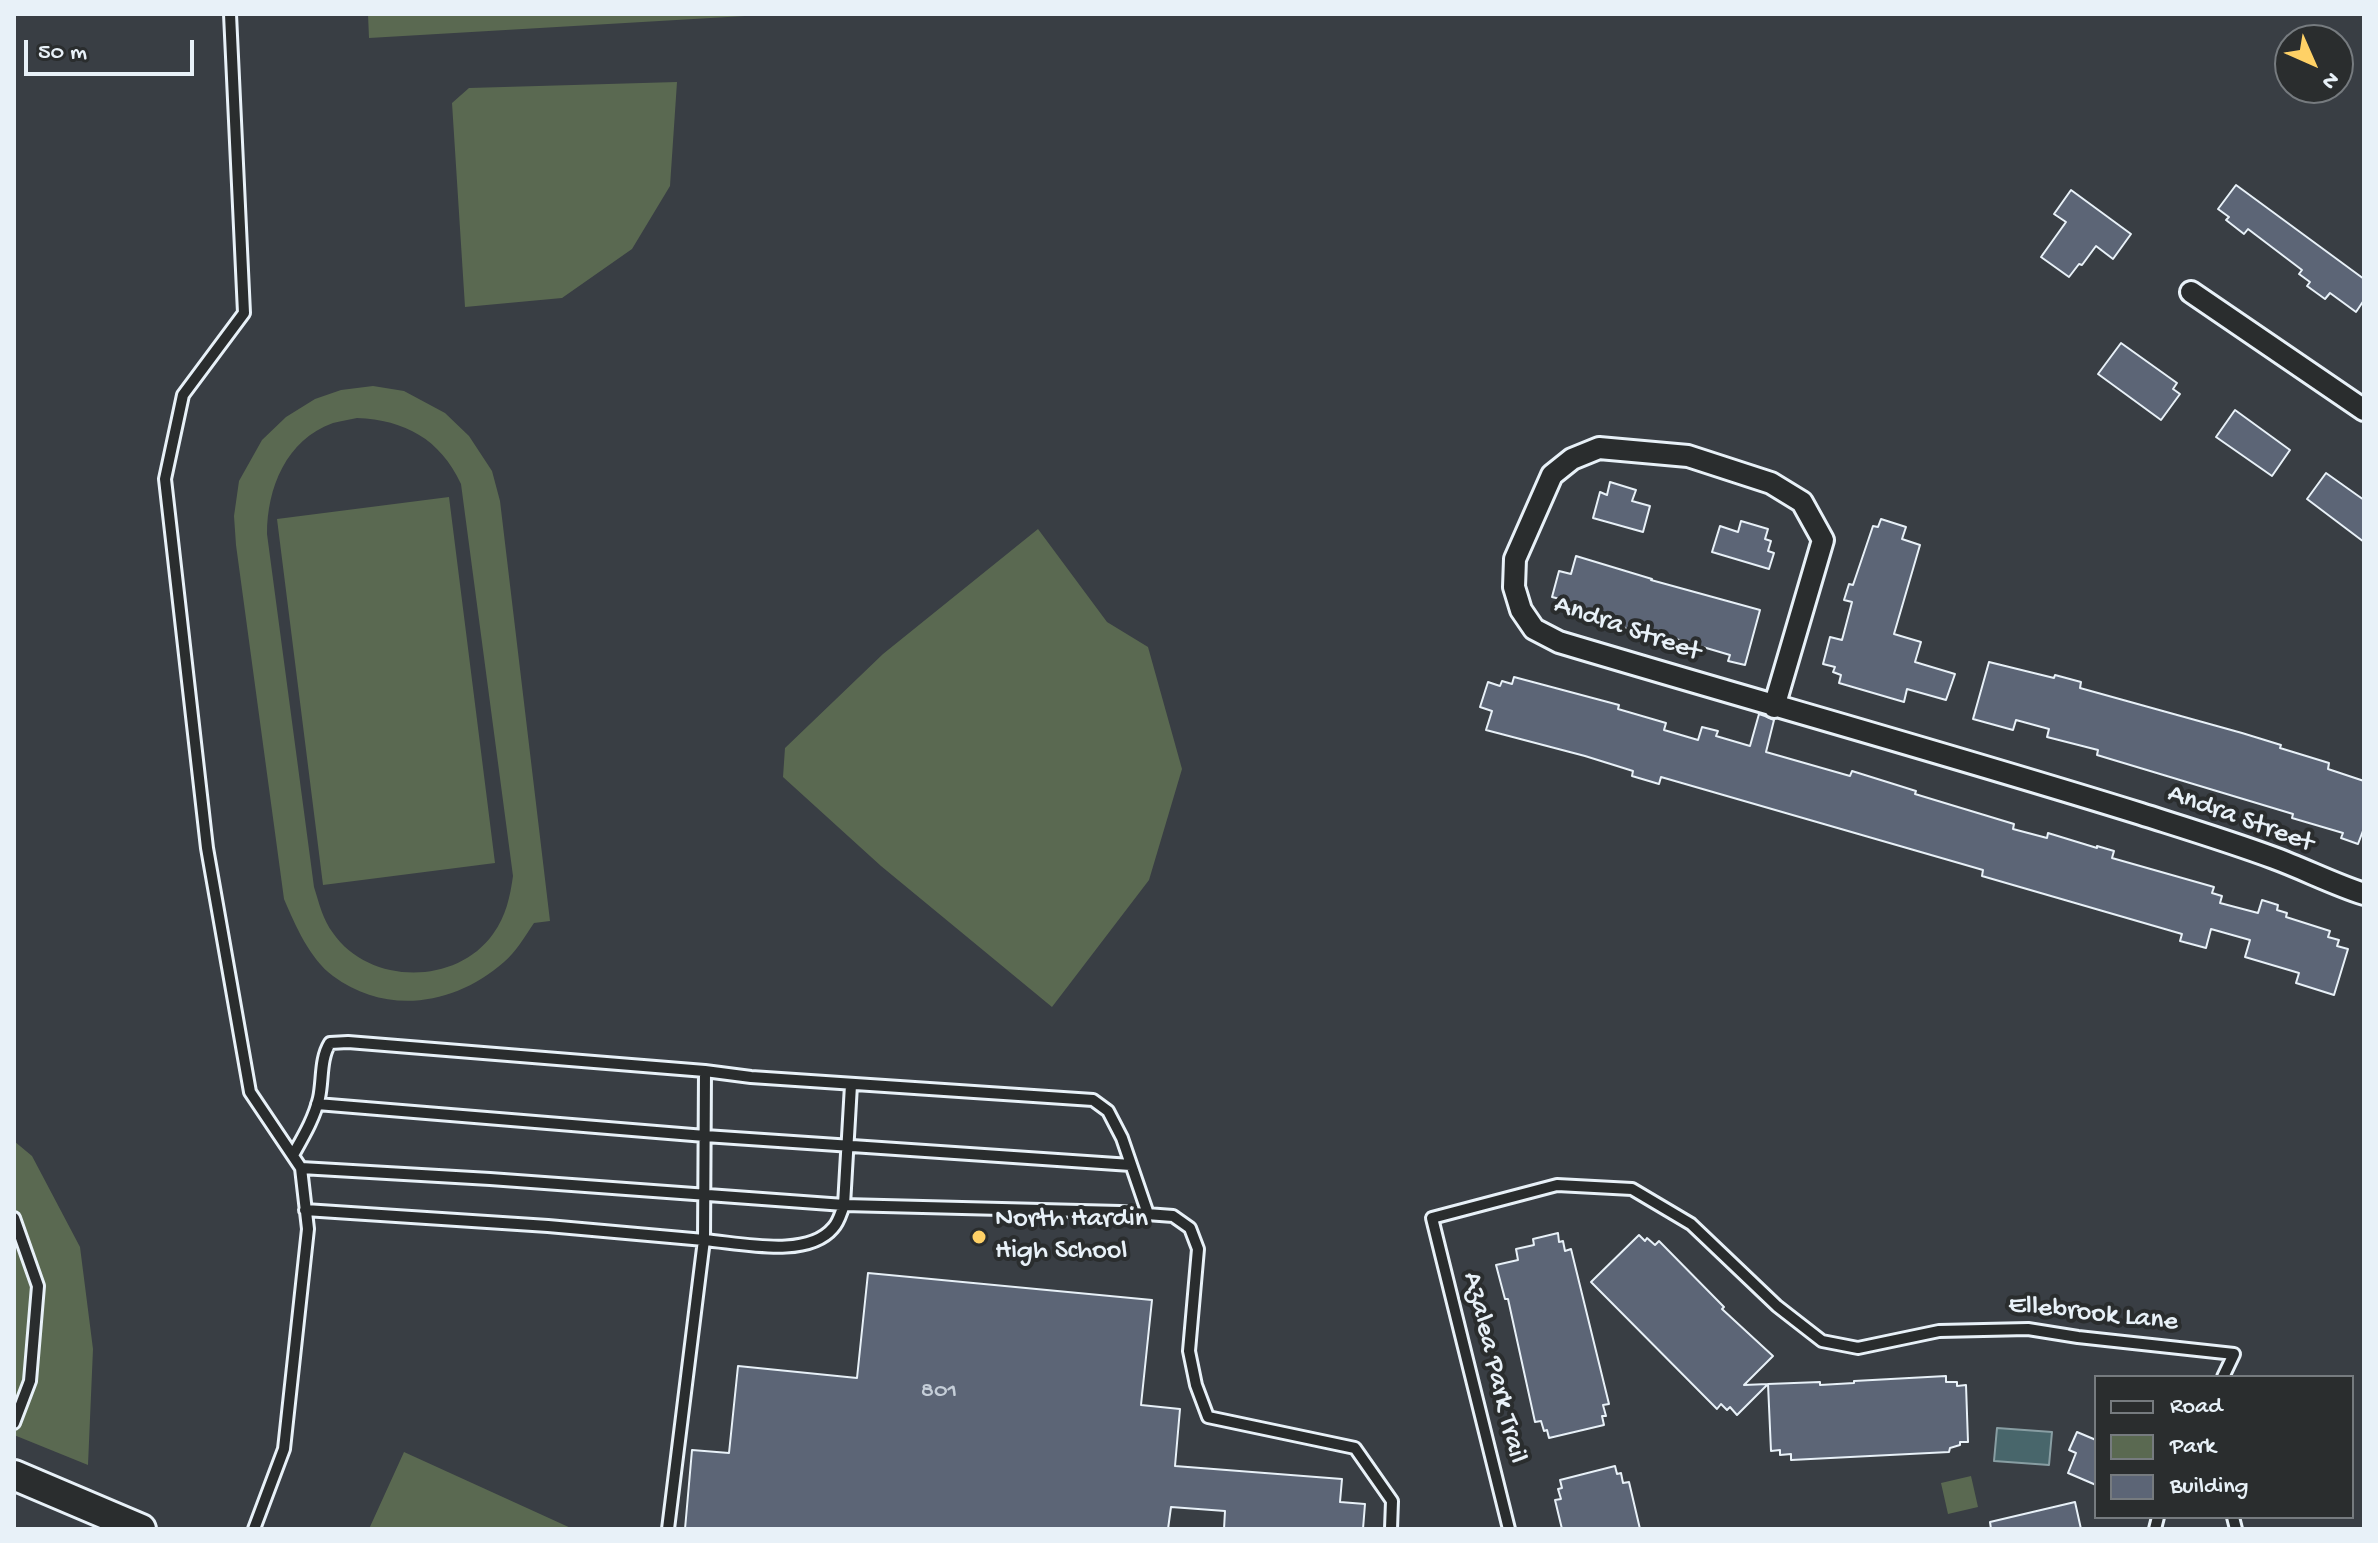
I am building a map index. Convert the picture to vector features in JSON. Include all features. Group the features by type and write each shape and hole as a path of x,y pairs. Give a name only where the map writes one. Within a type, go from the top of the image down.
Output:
{"main road":[{"path":"14,1475 141,1529"}],"street":[{"path":"2191,292 2364,410"},
{"name":"Andra Street","path":"1774,707 1823,540 1802,502 1771,483 1688,456 1599,448 1572,459 1552,475 1515,559 1514,587 1521,610 1534,629 1559,642 1774,707 2015,775 2275,858 2364,894"}],"lane":[{"path":"230,14 244,313 183,395 165,479 207,848 250,1092 301,1168 308,1229 284,1449 254,1529"},
{"path":"293,1155 312,1121 325,1051 330,1043 348,1042 851,1085 1093,1100 1108,1111 1122,1138 1148,1214"},
{"path":"668,1529 704,1240 705,1071"},
{"path":"305,1210 548,1226 793,1247 808,1244 823,1237 835,1226 844,1205 851,1085"},
{"path":"317,1104 705,1136 1131,1165"},
{"path":"301,1168 844,1205 1173,1216 1190,1228 1198,1249 1189,1351 1196,1385 1208,1417 1355,1448 1392,1501 1391,1529"},
{"name":"Ellebrook Lane","path":"1432,1218 1557,1185 1632,1189 1691,1224 1777,1306 1822,1341 1858,1348 1939,1331 2028,1329 2234,1354 2224,1375"},
{"path":"14,1218 38,1286 30,1381 14,1423"},
{"name":"Azalea Park Trail","path":"1432,1218 1509,1529"}],"green space":[{"path":"368,14 779,14 369,38"},
{"path":"677,82 670,186 632,249 562,298 465,307 452,103 469,88"},
{"path":"373,386 404,391 445,413 469,436 492,471 500,501 550,921 534,923 512,954 485,977 443,996 420,1000 376,997 354,989 333,976 310,951 284,899 236,545 234,516 239,481 262,440 286,417 315,399 341,390","holes":["357,418 405,428 432,444 443,455 461,484 513,876 509,899 493,934 477,951 457,963 436,970 390,970 368,962 349,950 333,933 324,917 314,887 267,534 275,483 291,453 303,441 333,423"]},
{"path":"449,497 495,863 323,885 277,519"},
{"path":"1038,529 1107,622 1148,647 1182,769 1149,880 1052,1007 881,866 783,777 785,748 883,654"},
{"path":"14,1141 32,1156 80,1247 93,1349 88,1465 14,1435"},
{"path":"404,1452 573,1529 369,1529"},
{"path":"1971,1476 1978,1507 1948,1514 1941,1483"}],"water":[{"path":"1997,1428 2052,1432 2049,1465 1994,1461"}],"building":[{"path":"2236,185 2364,279 2364,300 2356,312 2330,293 2325,299 2307,286 2310,282 2299,274 2302,270 2248,229 2244,234 2226,220 2229,217 2218,209"},
{"path":"2071,190 2131,234 2113,259 2096,246 2069,277 2041,257 2066,222 2054,214"},
{"path":"2121,343 2177,383 2173,389 2180,394 2161,420 2098,374"},
{"path":"2235,410 2290,450 2272,476 2216,437"},
{"path":"2326,473 2364,500 2364,542 2307,499"},
{"path":"1610,482 1636,490 1632,501 1650,506 1643,532 1593,518 1600,492 1607,495"},
{"path":"1881,519 1906,527 1902,539 1920,545 1894,634 1921,642 1915,662 1955,674 1946,700 1907,689 1904,702 1839,683 1841,675 1833,672 1835,667 1823,664 1830,637 1842,640 1852,602 1844,600 1849,584 1853,585 1873,526 1878,527"},
{"path":"1741,521 1768,529 1765,539 1771,541 1768,551 1774,553 1769,569 1712,552 1720,526 1738,532"},
{"path":"1576,556 1760,610 1745,665 1728,661 1730,655 1635,627 1634,631 1572,613 1573,609 1562,606 1564,600 1552,597 1559,571 1571,574"},
{"path":"1989,662 2081,682 2080,688 2242,733 2329,763 2328,769 2364,781 2364,828 2358,844 2341,838 2343,833 2292,818 2293,814 2097,755 2098,750 2047,737 2049,729 2016,720 2013,730 1973,719"},
{"path":"1514,677 1619,705 1618,709 1666,723 1664,730 1698,740 1702,727 1718,731 1716,736 1750,746 1759,714 1774,720 1766,752 1850,776 1852,771 2014,824 2013,829 2047,838 2048,833 2114,851 2112,858 2214,887 2212,893 2222,896 2220,903 2258,913 2262,900 2278,905 2277,910 2287,913 2286,917 2330,931 2328,937 2339,940 2337,946 2348,949 2334,995 2296,983 2299,973 2245,957 2250,940 2211,929 2206,948 2180,941 2182,934 1982,876 1983,870 1661,777 1659,784 1632,776 1633,771 1585,756 1486,730 1492,711 1480,707 1488,682 1500,686 1502,681 1512,684"},
{"path":"1558,1233 1565,1251 1571,1249 1609,1404 1603,1405 1606,1416 1602,1416 1604,1425 1549,1438 1541,1421 1535,1422 1508,1299 1505,1299 1496,1265 1518,1260 1516,1249 1534,1245 1533,1239"},
{"path":"1639,1235 1655,1245 1659,1241 1724,1307 1722,1309 1773,1356 1744,1385 1768,1384 1737,1415 1730,1407 1727,1410 1721,1404 1717,1409 1591,1282"},
{"name":"North Hardin High School","path":"868,1273 1152,1300 1141,1405 1180,1409 1175,1466 1342,1479 1340,1502 1365,1504 1363,1529 1224,1529 1225,1511 1171,1507 1168,1529 685,1529 692,1450 729,1453 738,1366 857,1378"},
{"path":"1946,1376 1946,1382 1966,1385 1968,1442 1960,1442 1949,1452 1791,1460 1791,1454 1780,1455 1780,1450 1771,1451 1768,1384 1820,1382 1820,1385"},
{"path":"2077,1432 2094,1439 2094,1484 2068,1473 2076,1453 2069,1450"},
{"path":"1615,1466 1617,1474 1621,1473 1623,1483 1629,1482 1640,1529 1562,1529 1555,1500 1561,1499 1558,1489 1562,1488 1560,1480"},
{"path":"2075,1502 2081,1529 1991,1529 1990,1522"}],"place":[{"name":"North Hardin High School","path":"979,1237"}]}
